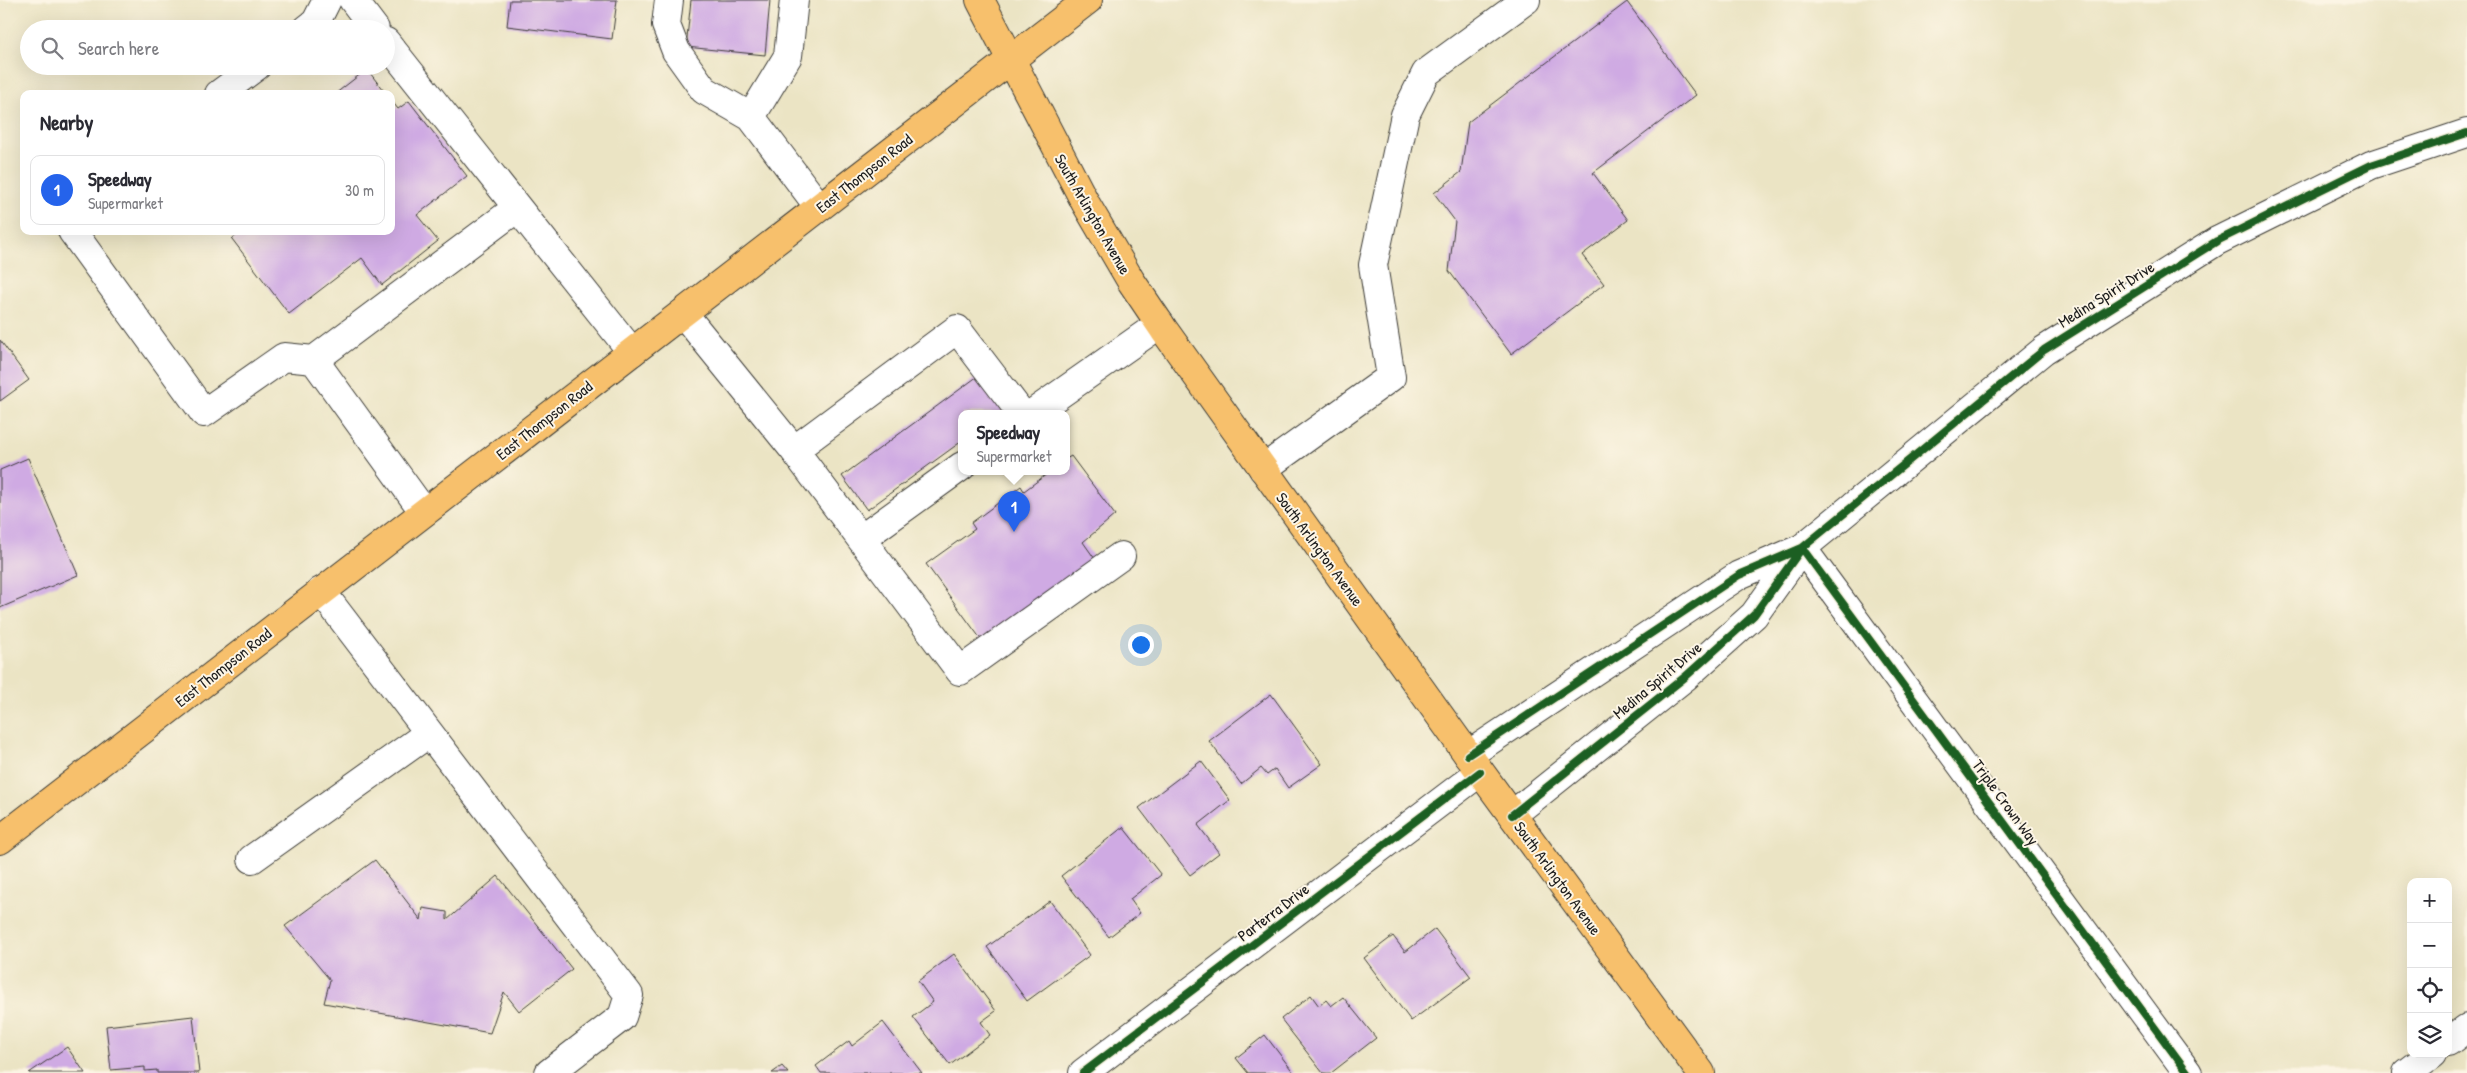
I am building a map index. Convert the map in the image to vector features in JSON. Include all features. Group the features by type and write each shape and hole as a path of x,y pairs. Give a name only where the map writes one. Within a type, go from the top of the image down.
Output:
{"main road":[{"name":"South Arlington Avenue","path":"980,0 1093,218 1160,324 1474,764 1702,1073"},
{"name":"East Thompson Road","path":"0,840 1088,0"}],"street":[{"path":"317,20 327,0"},
{"path":"353,0 368,20"},
{"path":"669,0 666,25 676,50 704,90 750,116 819,207"},
{"path":"750,116 788,56 794,0"},
{"path":"1263,469 1391,377 1374,264 1405,115 1426,73 1526,0"},
{"path":"395,53 632,352"},
{"path":"224,90 244,75"},
{"name":"Medina Spirit Drive","path":"1474,764 1740,576 1802,548 2044,350 2209,246 2370,165 2467,133"},
{"path":"75,235 204,413 284,357 314,360 517,208"},
{"path":"683,313 794,450 960,671 1122,556"},
{"path":"1037,410 1160,324"},
{"path":"794,450 957,329 1020,410"},
{"path":"314,360 424,512"},
{"path":"862,539 958,469"},
{"name":"Medina Spirit Drive","path":"1512,815 1685,677 1754,615 1802,548"},
{"name":"Triple Crown Way","path":"1802,548 2188,1073"},
{"path":"321,591 629,995 622,1017 549,1073"},
{"path":"252,859 429,733"},
{"name":"Parterra Drive","path":"1083,1073 1474,764"},
{"path":"2452,1039 2467,1028"},
{"path":"2407,1073 2427,1058"}],"building":[{"path":"510,0 617,0 612,39 507,26"},
{"path":"691,0 770,0 765,55 686,47"},
{"path":"1627,2 1696,95 1593,173 1628,220 1582,255 1604,284 1511,354 1449,271 1455,221 1434,193 1461,172 1468,122"},
{"path":"359,75 372,75 383,90 340,90"},
{"path":"409,101 467,176 417,215 438,241 382,285 362,258 289,314 232,239 236,235 395,235 395,105 398,109"},
{"path":"0,340 29,380 0,401"},
{"path":"978,376 1003,410 958,410 958,444 867,510 842,476"},
{"path":"1070,457 1115,515 1083,542 1095,559 983,642 926,564 975,529 971,523 1021,486 1024,491 1046,475 1070,475"},
{"path":"28,458 78,575 0,608 0,470"},
{"path":"1271,694 1322,764 1288,788 1275,769 1267,775 1261,768 1241,784 1209,741"},
{"path":"1201,761 1230,800 1198,825 1219,853 1190,875 1139,808"},
{"path":"1123,827 1161,875 1130,899 1140,913 1109,937 1061,876"},
{"path":"375,860 421,920 423,908 447,912 447,920 498,876 572,969 519,1011 504,992 490,1033 324,1003 330,980 285,926"},
{"path":"1050,901 1090,955 1027,1001 987,947"},
{"path":"1435,929 1471,977 1411,1021 1364,958 1393,936 1405,952"},
{"path":"954,954 996,1011 981,1022 990,1035 950,1065 913,1017 933,1002 918,981"},
{"path":"1311,995 1319,1006 1326,1000 1331,1006 1343,997 1376,1038 1331,1073 1323,1073 1281,1019"},
{"path":"193,1016 199,1073 157,1073 157,1070 145,1071 145,1067 111,1070 106,1026"},
{"path":"883,1022 922,1073 821,1073 816,1066 849,1041 852,1046"},
{"path":"1265,1035 1294,1073 1248,1073 1236,1058"},
{"path":"67,1047 85,1073 29,1073"},
{"path":"782,1066 788,1073 772,1073"}],"cycle path":[{"path":"2188,1073 1802,548 2044,350 2217,241 2371,165 2467,133"},
{"path":"1468,755 1739,575 1802,548 1754,615 1685,677 1512,815"},
{"path":"1083,1073 1480,772"}],"place":[{"name":"Speedway","path":"1014,532"}]}
